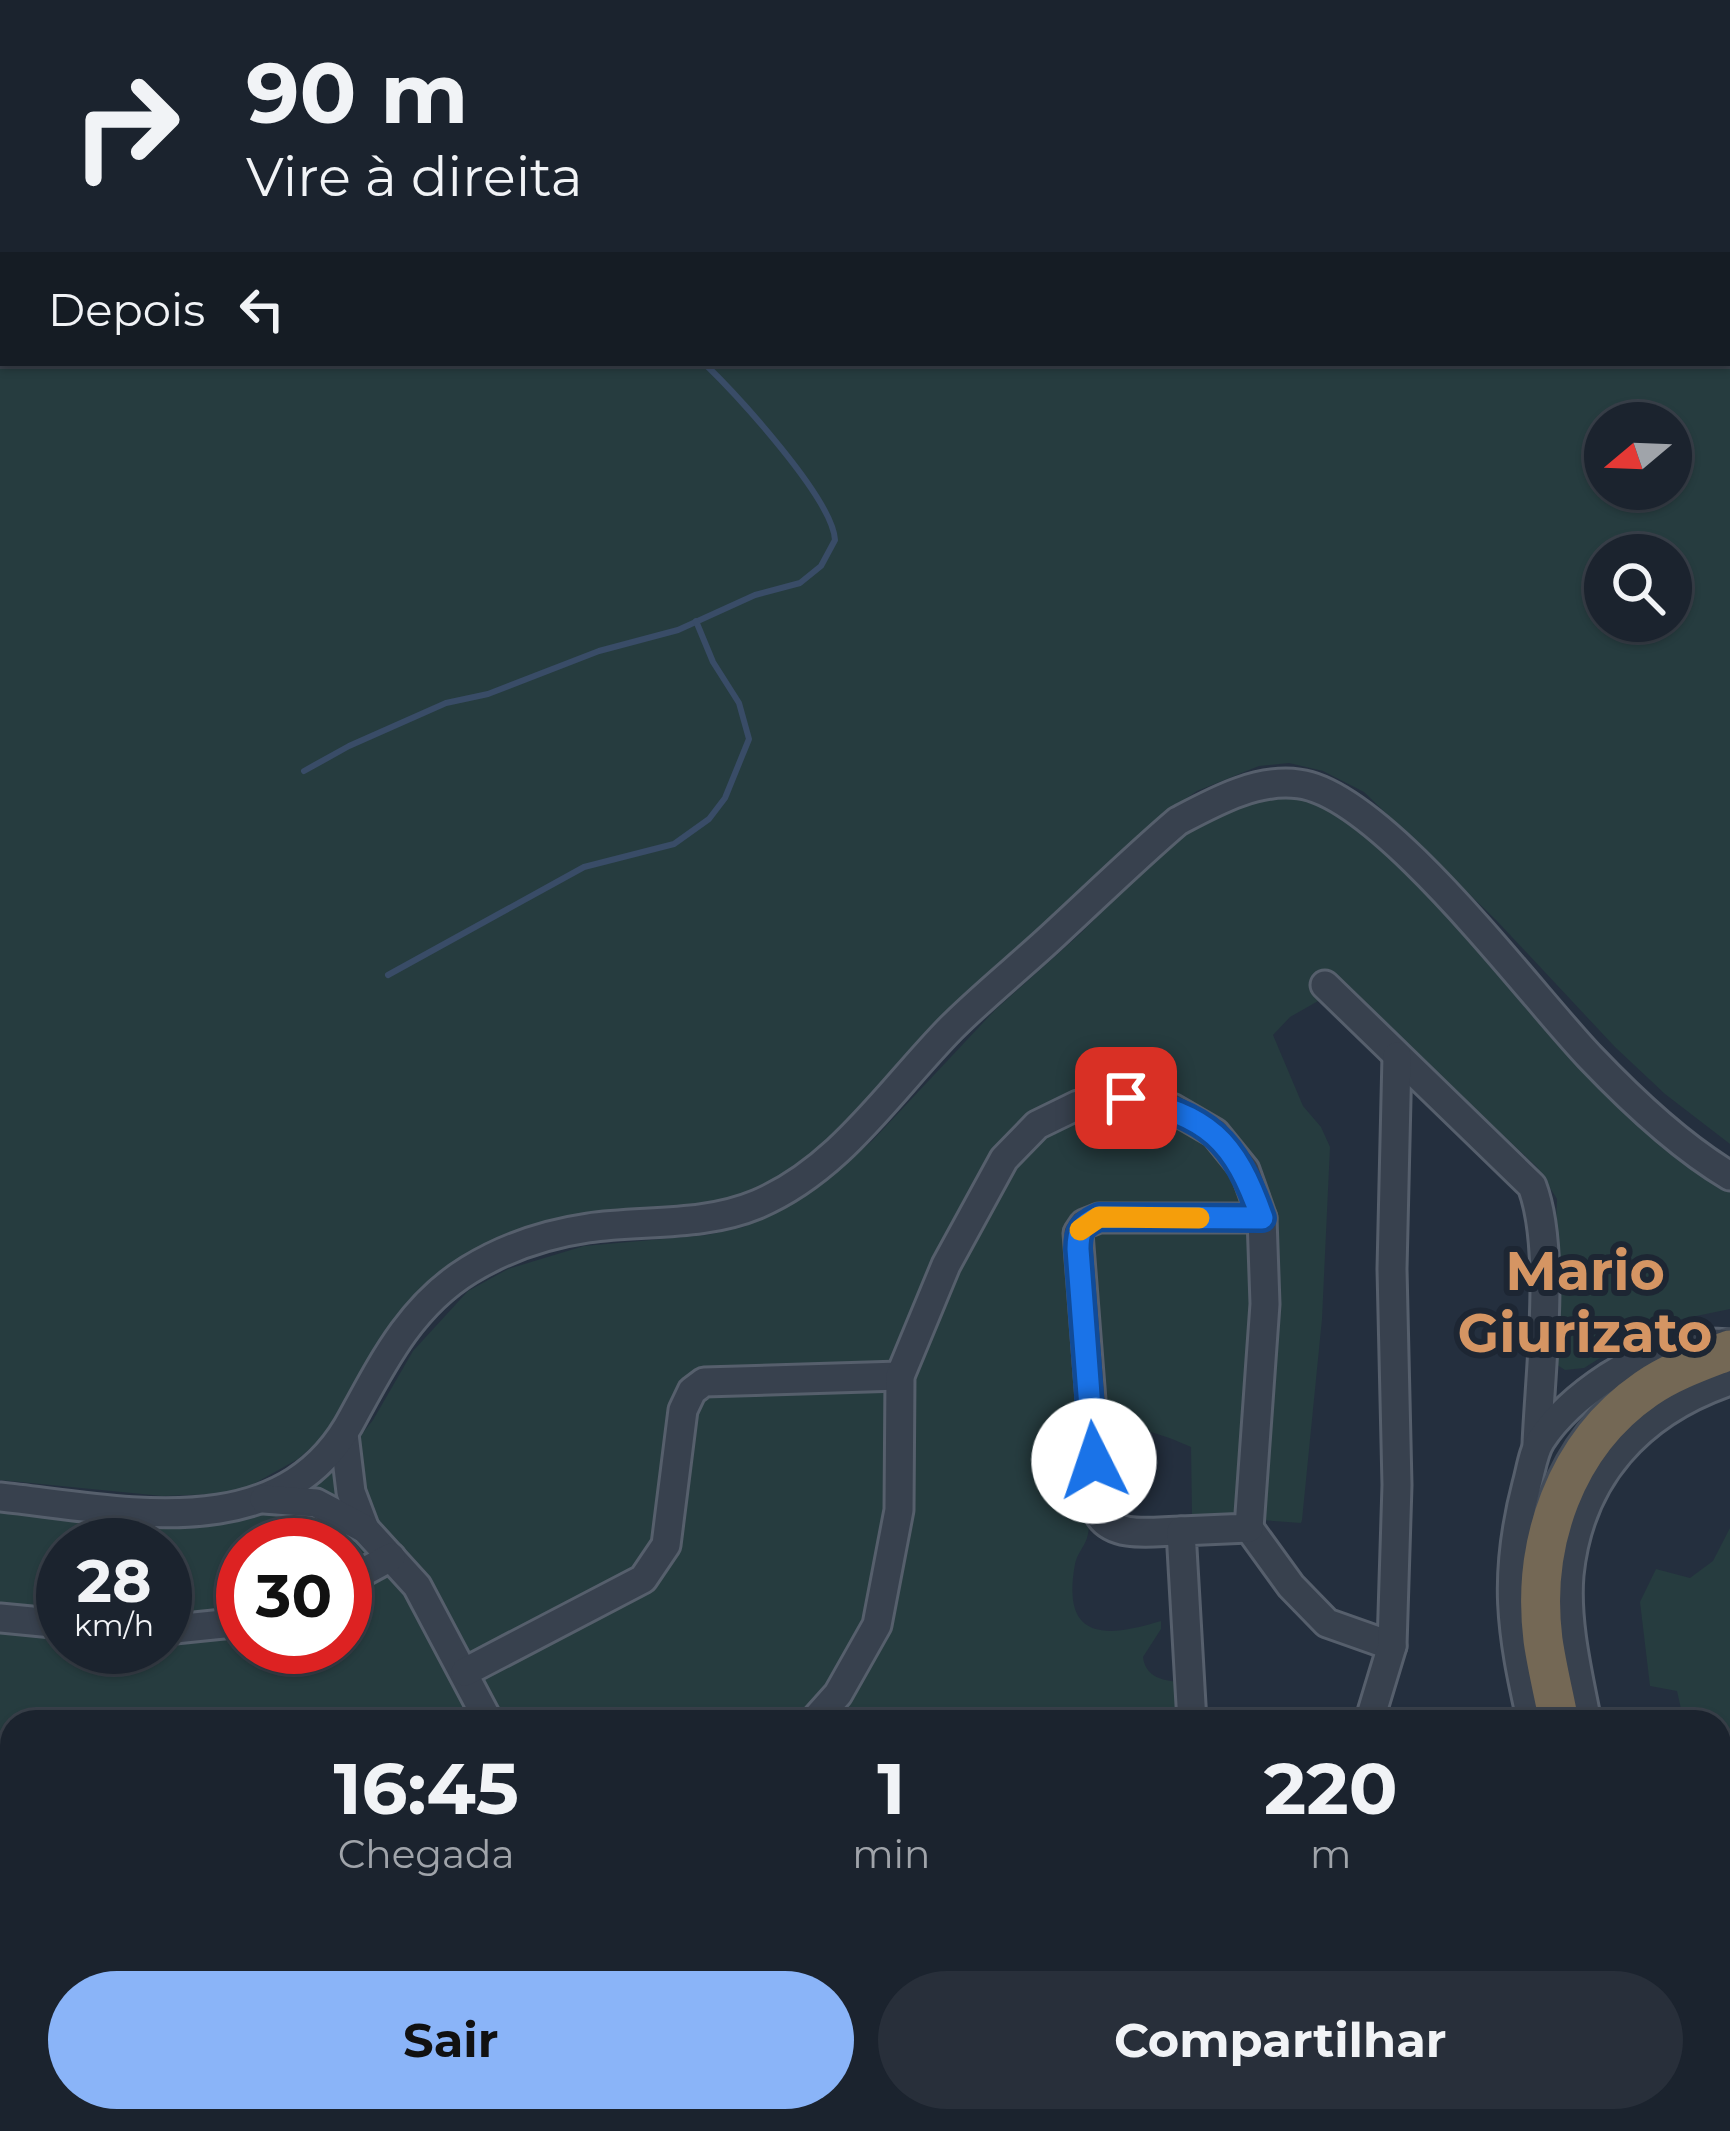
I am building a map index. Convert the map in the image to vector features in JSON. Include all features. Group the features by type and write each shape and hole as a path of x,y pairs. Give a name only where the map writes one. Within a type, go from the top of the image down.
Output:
{"highway":[{"path":"1557,1710 1543,1618 1543,1560 1557,1502 1582,1454 1613,1416 1648,1388 1730,1347"}],"street":[{"path":"0,1497 156,1514 220,1511 264,1499 303,1476 344,1434 391,1346 423,1306 468,1270 526,1242 587,1228 697,1221 758,1204 775,1194 824,1164 950,1029 1178,821 1222,797 1268,785 1301,784 1367,815 1592,1059 1658,1121 1730,1176"},
{"path":"1325,985 1532,1186 1540,1207 1545,1246 1537,1444 1516,1528 1510,1603 1530,1710"},
{"path":"1373,1710 1392,1646 1397,1485 1392,1269 1396,1056"},
{"path":"824,1710 838,1694 877,1625 899,1510 900,1376 946,1265 1004,1159 1037,1125 1078,1105 1126,1098 1172,1108 1215,1133 1245,1170 1262,1218 1265,1304 1249,1528 1291,1586 1327,1623 1392,1646"},
{"path":"1249,1528 1121,1530 1108,1527 1100,1516 1078,1233 1099,1217 1262,1218"},
{"path":"1537,1444 1562,1412 1643,1356 1693,1341 1730,1347"},
{"path":"1540,1359 1552,1379 1571,1388 1590,1389"},
{"path":"465,1672 643,1579 657,1564 666,1545 683,1410 692,1391 704,1382 900,1376"},
{"path":"1585,1710 1573,1650 1569,1577 1583,1509 1615,1456 1651,1419 1696,1393 1730,1382"},
{"path":"344,1434 345,1463 362,1518"},
{"path":"264,1499 316,1503 345,1518"},
{"path":"1181,1532 1191,1710"},
{"path":"372,1536 417,1586 483,1710"},
{"path":"372,1567 391,1557"},
{"path":"0,1618 36,1621"}],"green space":[{"path":"0,366 1730,366 1730,1144 1665,1094 1615,1047 1497,921 1364,792 1323,771 1289,763 1259,766 1197,791 1155,820 806,1161 735,1200 578,1218 498,1243 298,1459 250,1486 218,1494 162,1496 0,1480"},
{"path":"1287,791 1346,814 1730,1180 1730,1309 1653,1325 1584,1368 1565,1370 1551,1361 1557,1199 1537,1167 1375,1016 1334,992 1290,1017 1273,1035 1303,1106 1330,1147 1322,1319 1301,1523 1192,1515 1191,1447 1160,1435 1113,1428 1098,1435 1082,1452 1089,1518 1087,1538 1075,1564 1075,1608 1081,1620 1105,1631 1161,1621 1143,1657 1145,1666 1164,1680 1199,1682 1193,1710 0,1710 0,1508 101,1518 36,1518 36,1674 192,1674 192,1523 216,1522 216,1674 372,1674 372,1518 237,1518 262,1512 346,1454 373,1420 413,1351 468,1291 508,1269 584,1246 744,1227 823,1183 872,1141 995,1010 1172,842 1210,815"},
{"path":"1730,1528 1730,1710 1681,1710 1677,1691 1650,1686 1640,1602 1656,1569 1690,1578 1713,1561"}],"waterway":[{"path":"304,771 446,703 488,694 599,651 678,630 755,595 800,583 821,566 835,540 818,500 781,448 707,366"},
{"path":"388,975 584,867 674,844 709,819 725,798 749,739 739,703 713,662 696,621"}],"slow traffic":[{"path":"1080,1230 1099,1217 1199,1218"}],"district":[{"name":"Mario Giurizato","path":"1585,1302"}],"route":[{"path":"1094,1461 1078,1249 1078,1233 1084,1224 1099,1217 1262,1218 1245,1170 1215,1133 1172,1108 1126,1098"}]}
